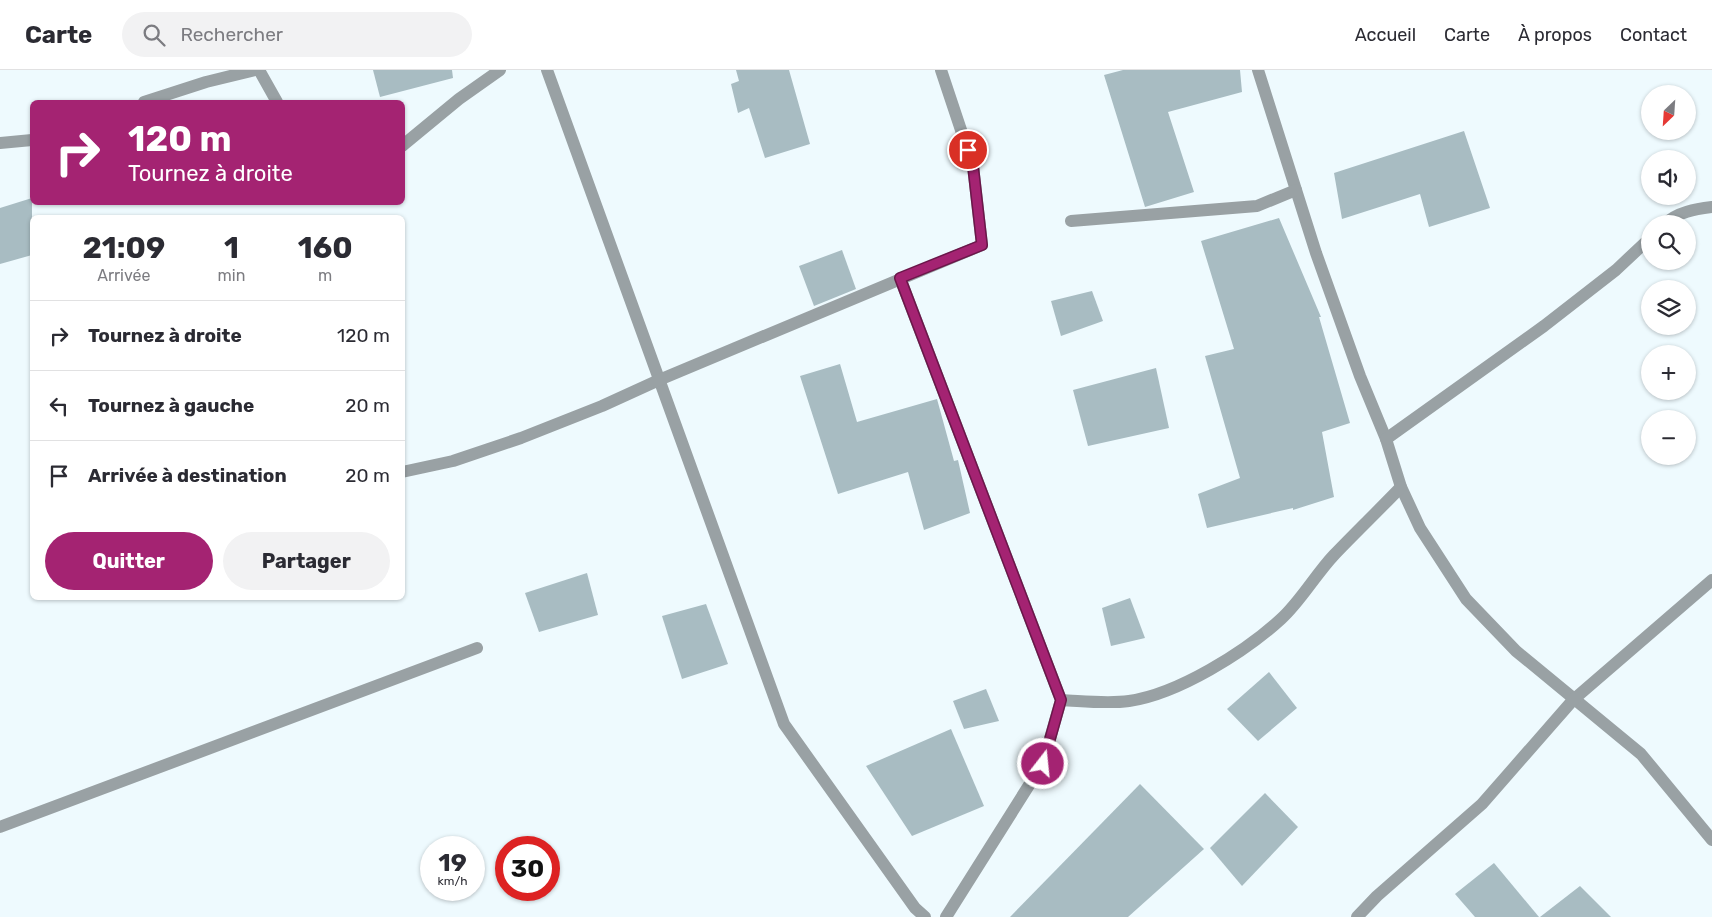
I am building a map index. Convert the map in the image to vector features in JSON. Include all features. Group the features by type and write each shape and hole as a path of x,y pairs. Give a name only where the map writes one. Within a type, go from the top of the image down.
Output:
{"street":[{"path":"150,100 206,82 254,70"},
{"path":"259,70 276,100"},
{"path":"405,144 459,99 500,70"},
{"path":"547,70 784,724 912,912 925,917"},
{"path":"405,471 453,461 521,438 602,406 658,380 982,245 973,166 941,70"},
{"path":"1258,70 1296,190 1360,376 1386,439 1401,487 1420,528 1466,600 1516,651 1573,700 1641,754 1712,840"},
{"path":"0,143 30,140"},
{"path":"1071,221 1257,206 1296,190"},
{"path":"1681,215 1695,209 1712,207"},
{"path":"1386,439 1544,326 1616,270 1641,246"},
{"path":"900,278 1061,700 1043,764 946,917"},
{"path":"1061,700 1129,701 1155,695 1183,684 1220,663 1252,642 1282,618 1333,556 1401,487"},
{"path":"1357,917 1377,896 1482,804 1573,700 1712,580"},
{"path":"0,827 477,648"}],"building":[{"path":"373,70 452,70 453,78 380,97"},
{"path":"736,70 789,70 810,144 765,158 749,108 738,113 731,84 739,81"},
{"path":"1123,70 1240,70 1242,92 1168,112 1194,192 1145,207 1104,75"},
{"path":"1464,131 1490,208 1429,227 1420,194 1342,219 1334,173"},
{"path":"30,199 32,215 30,215 30,256 0,264 0,208"},
{"path":"1279,218 1321,317 1319,317 1350,423 1322,432 1334,497 1293,510 1293,508 1207,528 1198,494 1240,478 1205,356 1234,349 1201,241"},
{"path":"842,250 856,289 814,306 799,266"},
{"path":"1092,291 1103,321 1061,336 1051,301"},
{"path":"840,364 857,422 937,399 954,461 958,460 970,513 924,530 908,472 838,494 800,376"},
{"path":"1156,368 1169,428 1088,446 1073,390"},
{"path":"587,573 598,615 539,632 525,593"},
{"path":"1130,598 1145,638 1111,646 1102,608"},
{"path":"706,604 728,664 682,679 662,616"},
{"path":"1269,672 1297,708 1258,741 1227,709"},
{"path":"986,689 999,721 964,729 953,701"},
{"path":"951,729 984,806 912,836 866,766"},
{"path":"1140,784 1204,849 1128,917 1010,917"},
{"path":"1265,793 1298,827 1242,886 1210,848"},
{"path":"1494,863 1539,917 1475,917 1455,894"},
{"path":"1580,886 1611,917 1540,917"}],"route":[{"path":"968,150 973,166 982,245 900,278 1061,700 1043,764"}]}
